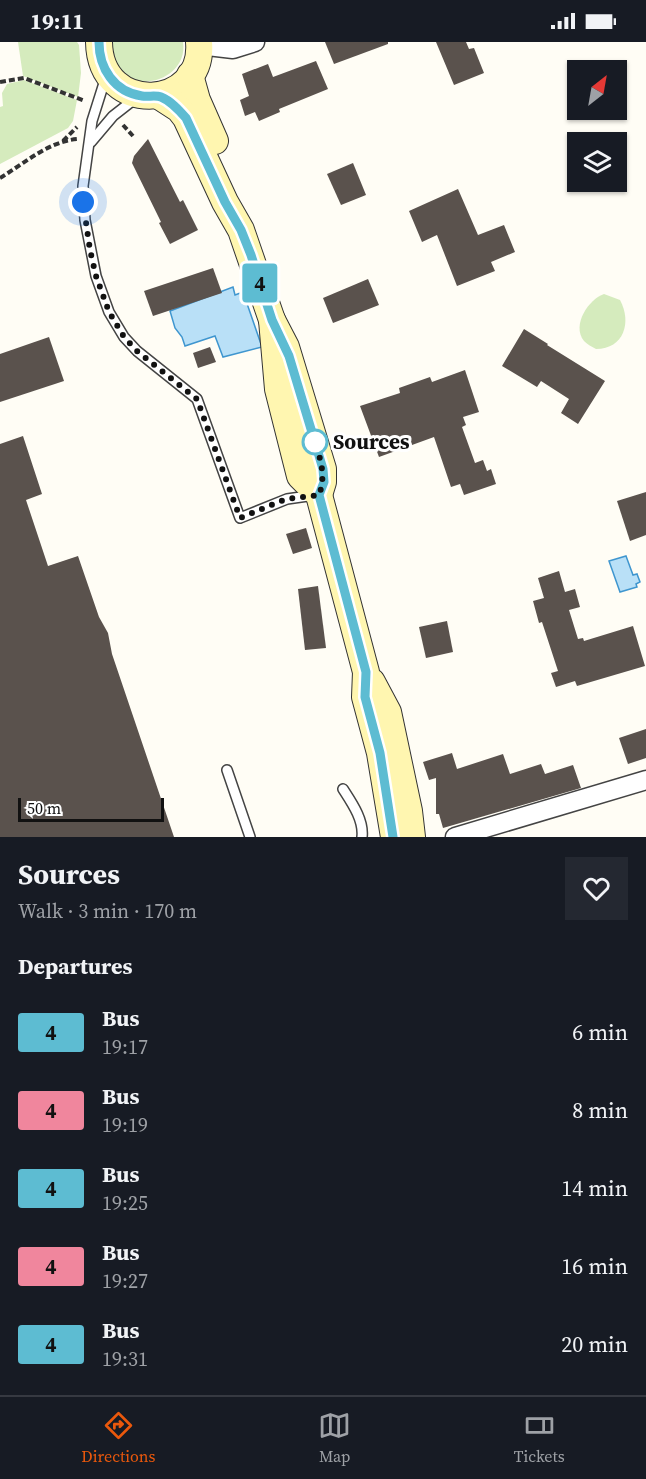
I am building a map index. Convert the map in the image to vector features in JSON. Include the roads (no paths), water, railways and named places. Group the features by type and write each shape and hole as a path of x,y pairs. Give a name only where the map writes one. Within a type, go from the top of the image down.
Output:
{"main road":[{"path":"98,42 104,69 119,87 129,93 150,96 179,109 186,118 225,202 241,230"},
{"path":"150,96 182,85 196,65 199,43"},
{"path":"190,75 197,100 208,123 233,192 241,230 272,320 278,389 300,476 319,495 366,672 387,712 412,837"},
{"path":"366,672 365,697 380,753 393,837"}],"street":[{"path":"199,43 233,49 255,42"},
{"path":"455,837 646,780"}],"lane":[{"path":"104,69 104,83 92,121 91,142 82,186 85,220 96,276 109,312 124,337 137,351 197,399 240,518 286,499 319,495"},
{"path":"91,142 112,116 150,96"},
{"path":"226,770 250,837"},
{"path":"343,789 361,823 362,837"}],"water":[{"path":"233,287 235,295 243,292 262,347 223,357 215,336 185,346 175,328 170,311"},
{"path":"626,556 633,575 637,574 640,582 636,584 637,587 620,592 609,561"}],"place":[{"name":"Sources","path":"315,442"}]}
